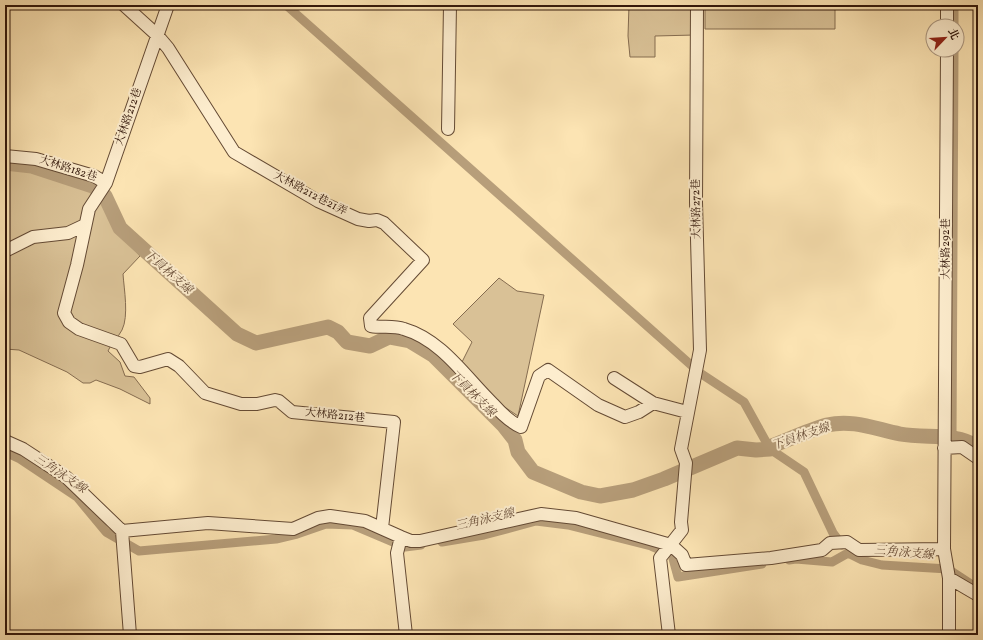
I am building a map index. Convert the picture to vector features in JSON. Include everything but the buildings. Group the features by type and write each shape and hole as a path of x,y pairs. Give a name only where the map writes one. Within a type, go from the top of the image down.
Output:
{"street":[{"name":"大林路212巷21弄","path":"124,5 158,35 168,48 234,152 318,201 358,219 369,221 377,220 384,223 423,260 370,318 371,326 392,326 405,329 425,338 449,357 513,423 522,426 539,376 548,370 598,405 625,417 639,412 653,403"},
{"name":"大林路212巷","path":"168,5 106,183 89,209 77,265 64,313 69,322 79,329 121,344 134,366 140,367 168,359 179,366 205,393 241,404 257,404 275,400 279,401 292,412 394,422 382,528"},
{"path":"448,129 450,5"},
{"name":"大林路272巷","path":"669,635 660,558 682,530 681,522 686,464 681,449 700,350 696,202 697,5"},
{"path":"947,5 947,18"},
{"name":"大林路292巷","path":"947,58 944,549 949,578 948,635"},
{"name":"大林路182巷","path":"5,156 36,159 94,176 106,183"},
{"path":"5,251 33,237 68,233 85,225"},
{"path":"614,378 653,403 687,412"},
{"path":"5,441 23,449 66,477 122,531 130,635"},
{"path":"944,448 962,447 978,458"},
{"path":"122,531 208,523 293,529 318,518 330,516 366,521 401,538 411,541 420,541 542,514 576,518 671,545 682,555 686,565 771,558 822,550 830,543 847,542 859,550 944,549"},
{"path":"401,538 397,553 406,635"},
{"path":"949,578 978,595"}],"shaded area":[{"path":"629,5 695,5 695,35 655,36 655,57 630,57 628,36"},
{"path":"705,5 835,5 835,29 705,29"},
{"path":"5,167 31,170 91,190 100,199 118,230 140,256 123,274 126,302 124,324 122,330 108,351 120,362 125,376 134,377 150,398 150,404 120,389 96,380 90,383 83,383 67,372 19,350 5,349"},
{"path":"499,278 517,291 544,295 518,416 500,404 462,362 472,342 453,324"}],"waterway":[{"path":"286,5 700,373 744,402 770,449 804,472 833,533 842,545"},
{"path":"954,5 954,18"},
{"path":"952,437 954,58"},
{"name":"下員林支線","path":"5,163 32,166 93,186 105,196 120,228 237,334 256,343 328,327 338,332 347,342 370,346 389,337 410,341 433,355 504,426 515,440 518,452 533,472 581,492 600,496 633,490 664,479 737,448 756,450 770,449 772,446 806,432 837,423 864,425 900,434 959,439 978,447"},
{"name":"三角泳支線","path":"5,452 20,459 77,497 106,532 139,551 276,539 297,534 326,524 353,525 405,547 421,545"},
{"name":"三角泳支線","path":"442,542 484,535 536,521 568,525 651,546 672,555 678,577 762,564"},
{"name":"三角泳支線","path":"789,560 796,559 832,562 848,553 862,560 882,565 948,569 977,588"}]}
